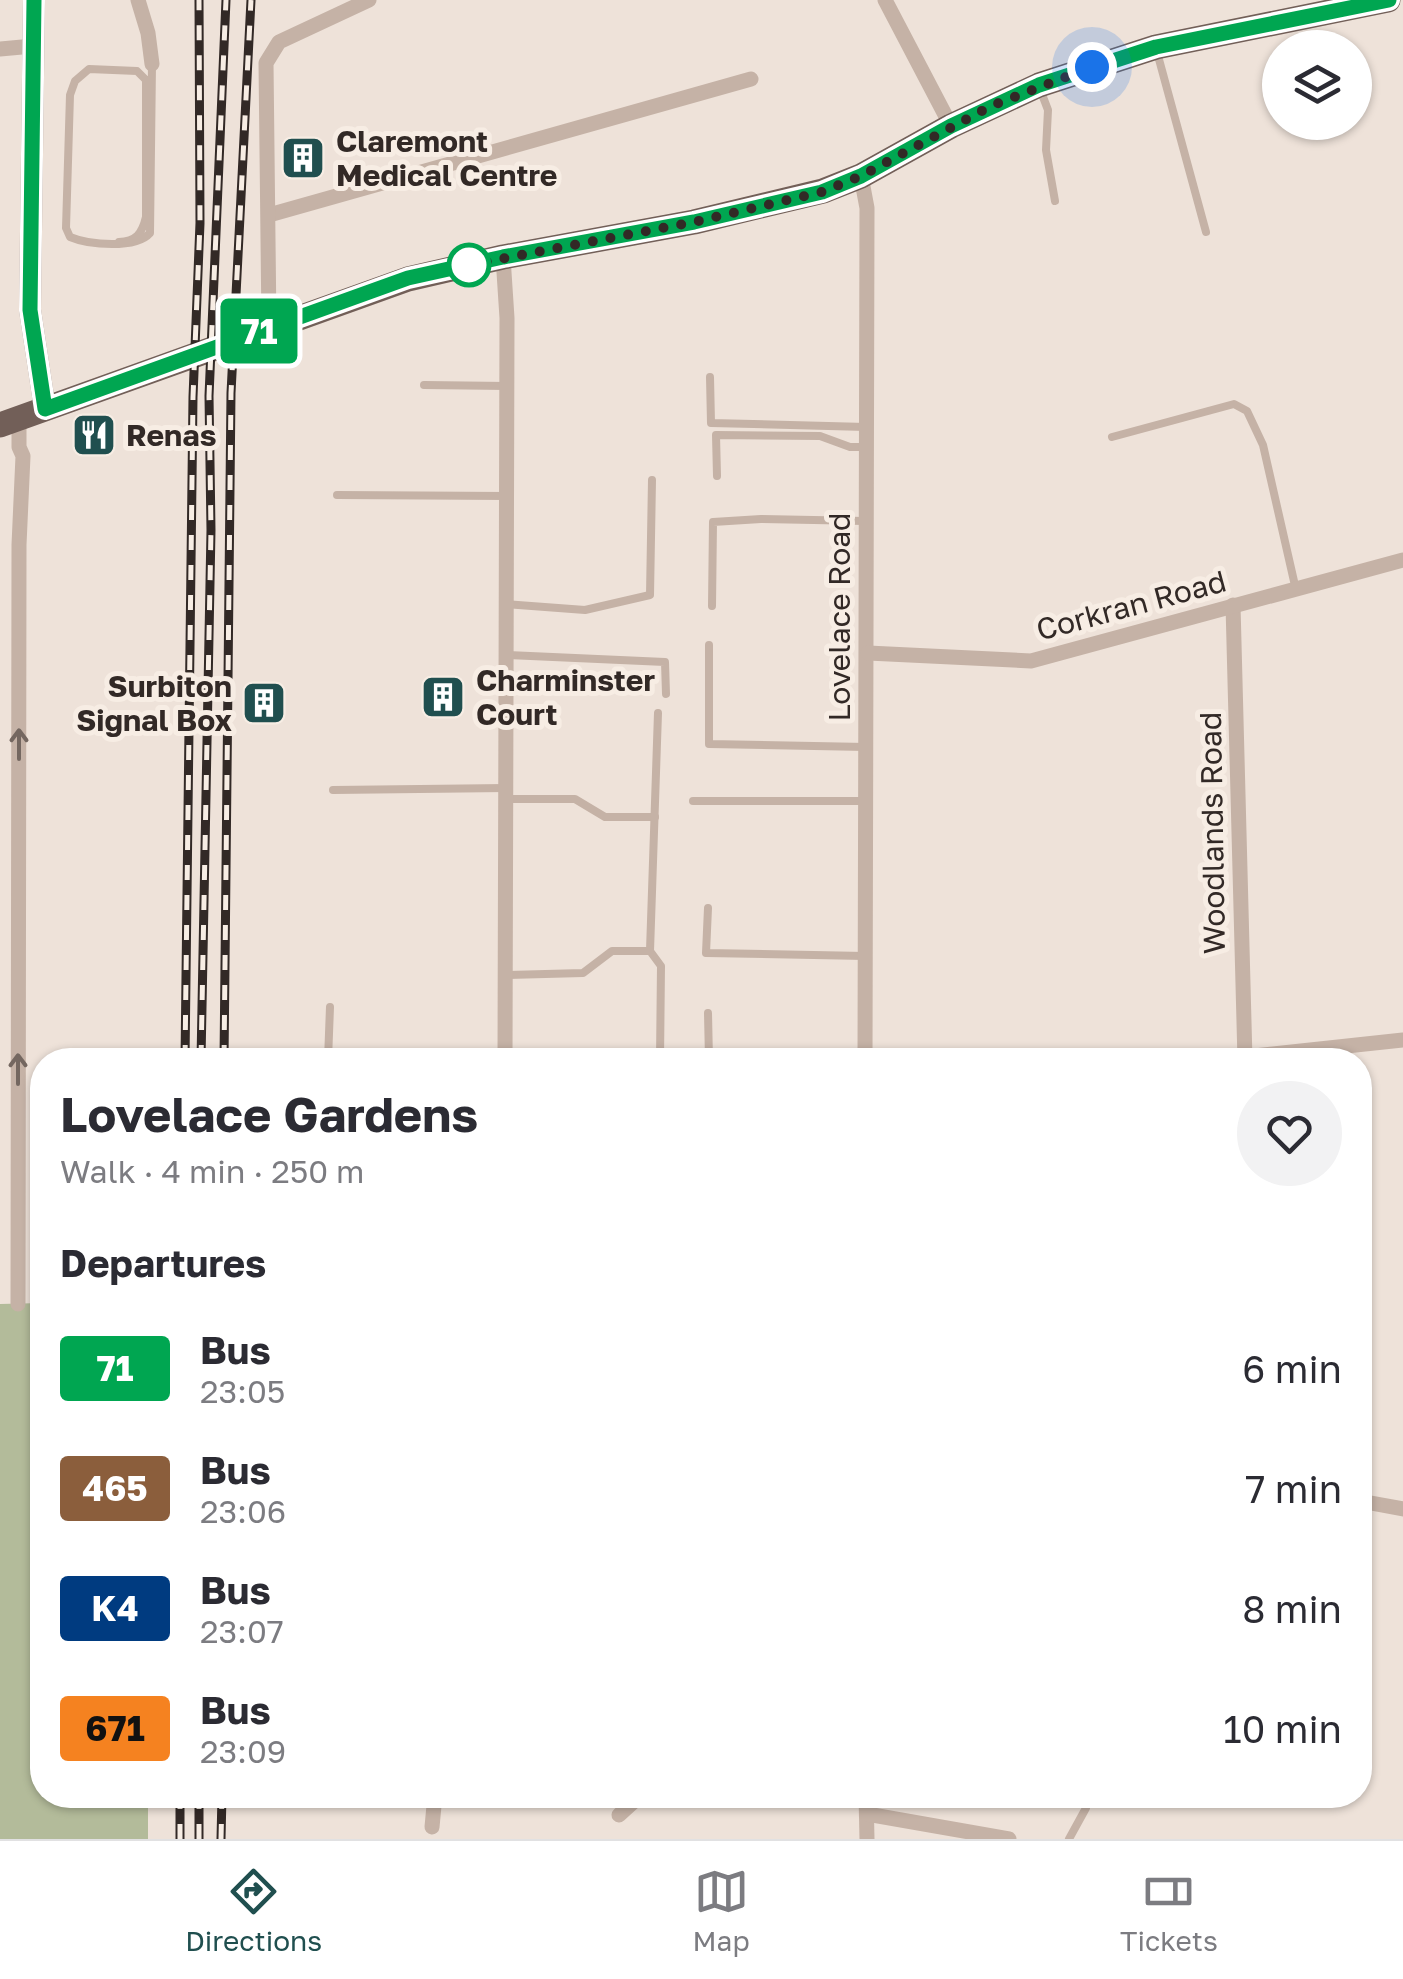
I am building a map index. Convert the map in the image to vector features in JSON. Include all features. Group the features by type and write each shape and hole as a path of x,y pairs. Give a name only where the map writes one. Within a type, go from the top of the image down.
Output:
{"main road":[{"path":"34,0 30,310 45,409"},
{"path":"9,422 408,278 784,203 861,176 951,126 1039,85 1156,47 1353,3 1388,0"}],"street":[{"path":"138,0 148,33 144,68"},
{"path":"269,327 265,85 271,51 292,34 369,0"},
{"path":"885,0 951,126"},
{"path":"0,49 33,46"},
{"path":"269,215 752,78"},
{"name":"Lovelace Road","path":"861,176 867,208 866,1048"},
{"path":"503,257 507,386 505,1048"},
{"path":"9,422 23,456 9,1166 18,1304"},
{"path":"0,552 19,546"},
{"name":"Corkran Road","path":"868,653 1031,661 1403,560"},
{"name":"Woodlands Road","path":"1233,605 1245,1048"},
{"path":"1336,1048 1403,1040"},
{"path":"1372,1503 1403,1509"},
{"path":"432,1828 434,1808"},
{"path":"620,1815 627,1808"},
{"path":"866,1808 866,1839"},
{"path":"866,1814 1009,1839"}],"lane":[{"path":"1156,47 1206,232"},
{"path":"144,68 150,233 138,242 70,238 66,228 70,95 84,71 144,68"},
{"path":"118,242 138,236 146,217 144,68"},
{"path":"1039,85 1048,110 1046,150 1055,201"},
{"path":"710,377 711,422 867,427"},
{"path":"424,385 507,386"},
{"path":"1112,437 1234,404 1247,411 1264,446 1296,590"},
{"path":"717,476 716,434 820,436 850,447 867,447"},
{"path":"506,604 585,610 650,595 652,480"},
{"path":"337,496 506,496"},
{"path":"712,606 713,522 868,521"},
{"path":"709,646 709,744 866,747"},
{"path":"506,655 665,662 666,694"},
{"path":"658,713 650,951 661,966 660,1048"},
{"path":"333,790 506,793 575,799 605,816 655,816"},
{"path":"694,801 865,801"},
{"path":"708,908 706,954 865,956"},
{"path":"505,975 583,973 612,951 650,951"},
{"path":"328,1048 330,1008"},
{"path":"708,1014 709,1048"},
{"path":"1069,1839 1086,1808"}],"green space":[{"path":"30,1303 30,1808 148,1808 148,1839 0,1839 0,1304"}],"railway":[{"path":"185,1048 193,397 200,223 199,0"},
{"path":"201,1048 211,530 209,396 226,0"},
{"path":"224,1048 231,393 251,0"},
{"path":"180,1808 180,1839"},
{"path":"199,1808 199,1839"},
{"path":"221,1839 222,1808"}],"bus line":[{"name":"71","path":"34,0 30,310 45,409 408,278 694,222 822,192 861,176 991,106 1118,58 1389,0"}],"place":[{"name":"Claremont Medical Centre","path":"303,158"},
{"name":"Renas","path":"94,435"},
{"name":"Charminster Court","path":"443,697"},
{"name":"Surbiton Signal Box","path":"264,703"}],"route":[{"path":"469,265 694,222 822,192 861,176 991,106 1092,67"}]}
